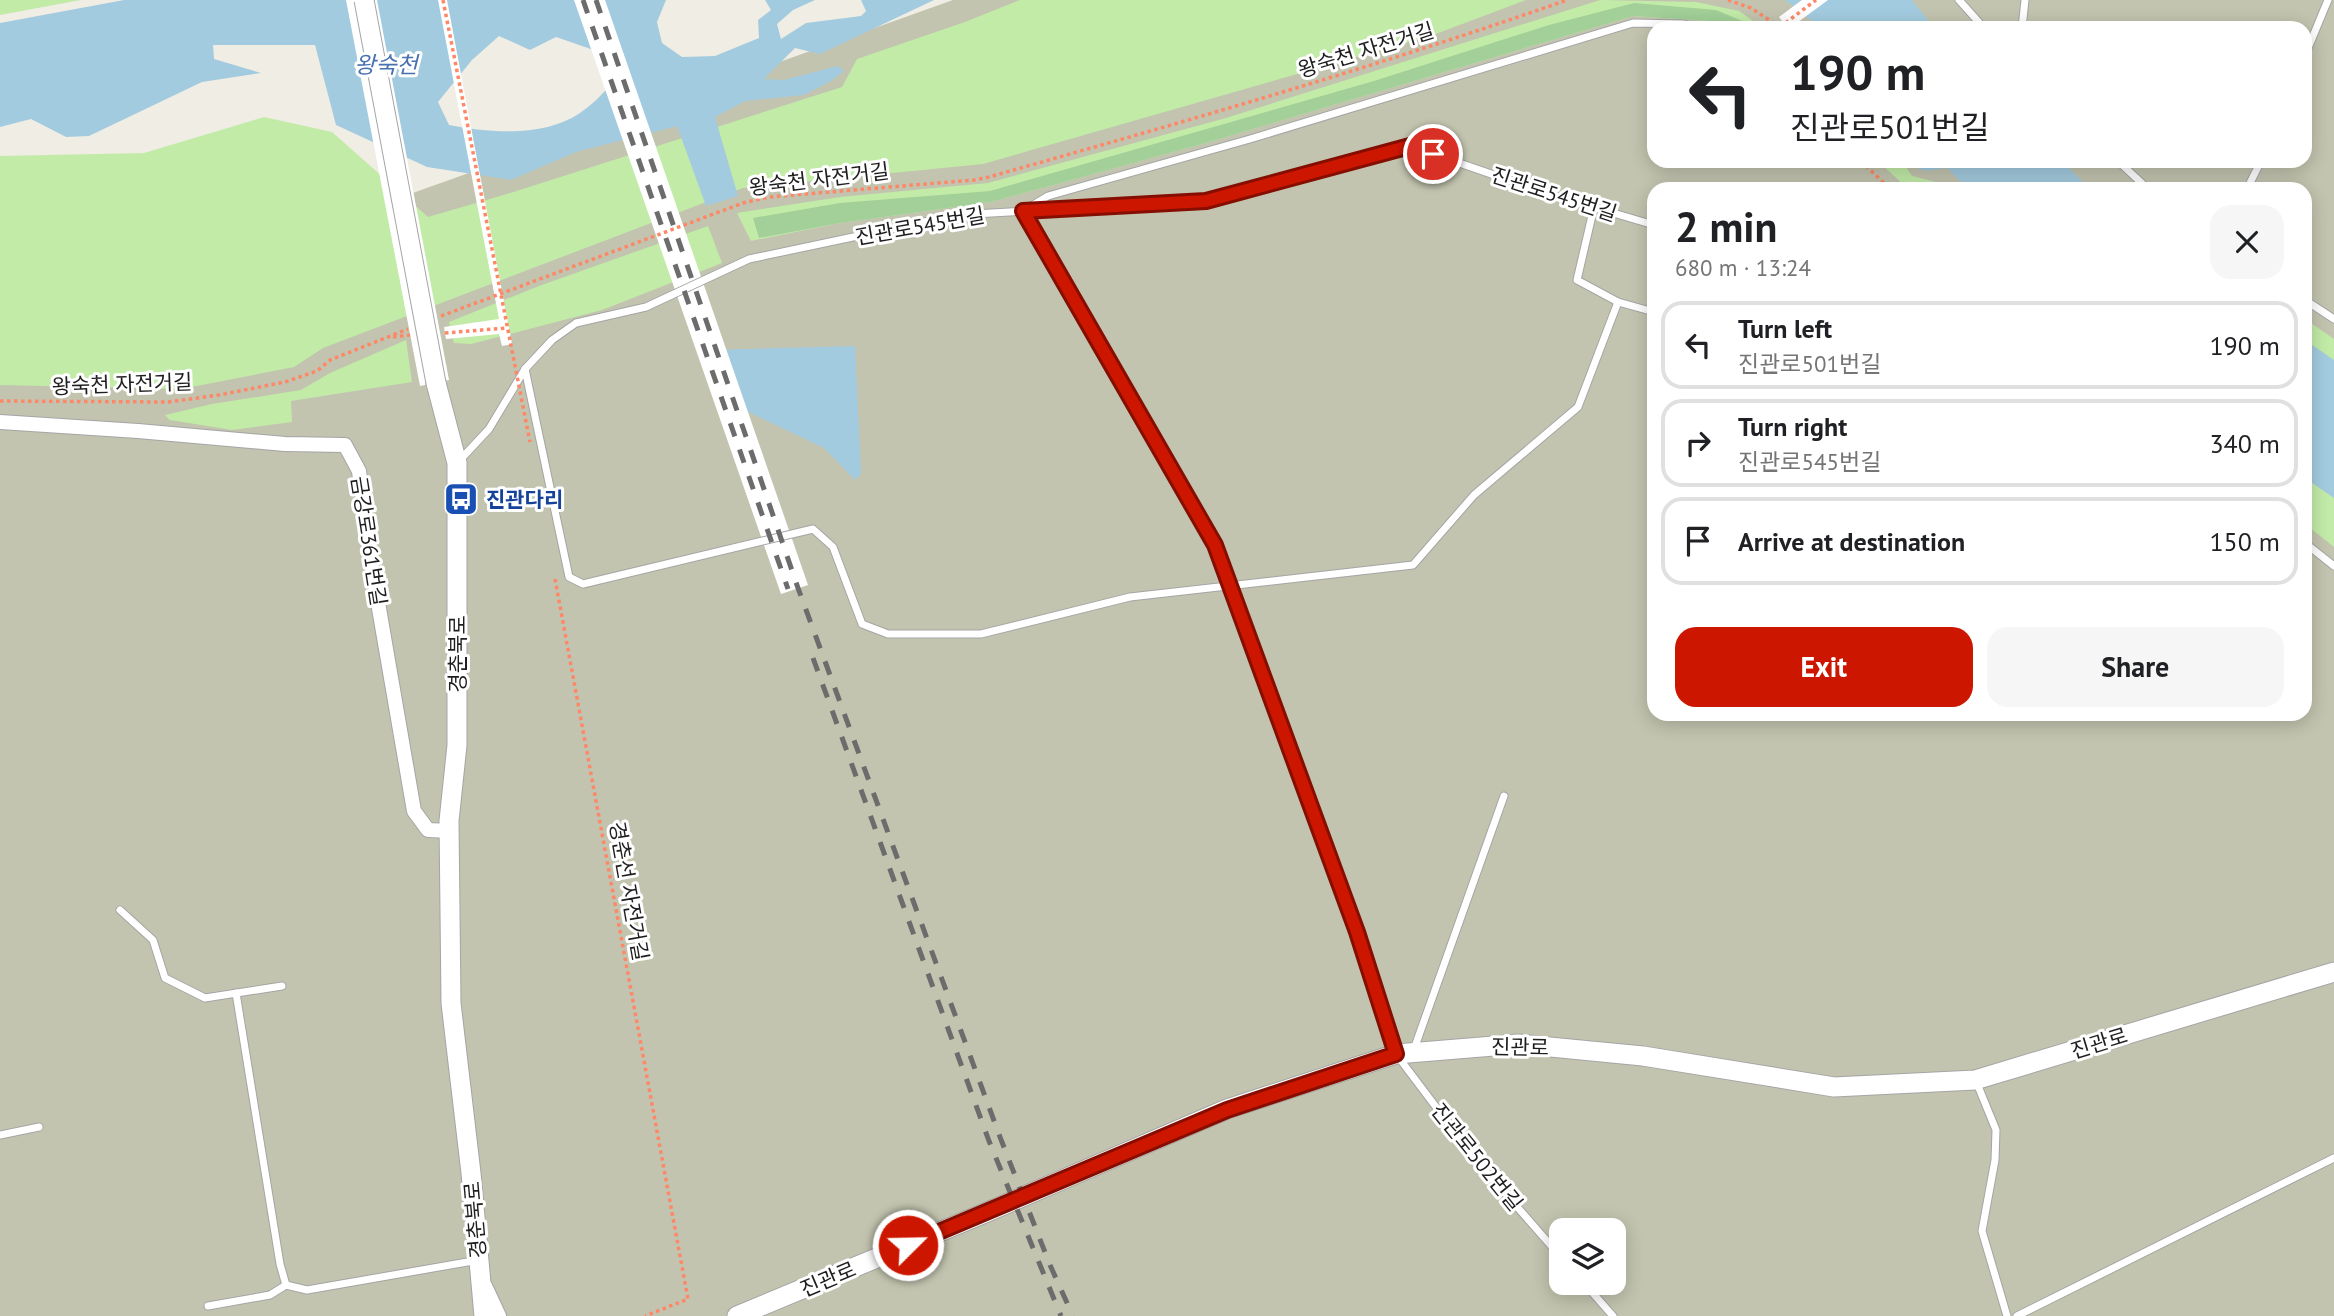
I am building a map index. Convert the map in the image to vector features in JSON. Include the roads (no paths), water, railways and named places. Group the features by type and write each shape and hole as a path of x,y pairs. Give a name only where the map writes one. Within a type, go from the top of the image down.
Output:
{"street":[{"name":"경춘북로","path":"365,0 436,383 457,463 457,745 450,831 451,1003 484,1316"},
{"name":"금강로361번길","path":"0,422 285,444 345,445 359,471 414,811 428,830 450,831"},
{"name":"진관로","path":"737,1316 1227,1110 1404,1053 1518,1044 1643,1056 1834,1087 1975,1080 2334,972"},
{"path":"480,1269 499,1316"}],"lane":[{"path":"1959,0 1978,21"},
{"path":"2023,21 2025,0"},
{"path":"2312,39 2328,0"},
{"path":"1023,211 1048,196 1250,139 1633,23 1647,23"},
{"name":"진관로545번길","path":"457,463 489,429 525,369 552,340 576,323 646,307 750,259 957,215 1206,201 1410,146 1647,223"},
{"path":"2126,168 2140,182"},
{"path":"1594,207 1577,280 1618,302 1647,310"},
{"name":"진관로502번길","path":"1023,211 1215,545 1404,1053 1476,1160 1549,1243"},
{"path":"525,369 569,577 583,584 813,529 833,547 862,624 888,634 981,634 1130,597 1413,565 1474,495 1578,407 1618,302"},
{"path":"2312,305 2334,319"},
{"path":"2312,549 2334,566"},
{"path":"1404,1053 1504,796"},
{"path":"120,910 153,940 165,978 205,998 282,986"},
{"path":"236,993 280,1265 286,1285"},
{"path":"1975,1080 1996,1130 1995,1160 1982,1231 2007,1316"},
{"path":"0,1135 39,1127"},
{"path":"2017,1316 2334,1158"},
{"path":"208,1306 270,1295 286,1285 307,1290 480,1269"},
{"path":"1595,1295 1613,1316"}],"water":[{"name":"왕숙천","path":"124,0 666,0 657,22 662,43 682,57 715,56 759,38 758,20 771,10 765,0 815,0 793,10 777,24 781,39 806,23 861,16 866,11 861,0 934,0 820,54 795,48 764,79 784,80 838,66 844,71 804,95 745,101 715,117 738,196 706,206 677,126 576,152 511,180 427,167 336,125 315,45 213,45 214,59 261,73 202,82 89,136 66,137 31,119 0,127 0,23","holes":["499,36 530,50 556,37 608,55 616,80 584,110 554,125 519,131 449,125 438,102 472,60"]},
{"path":"1785,0 1912,0 1928,21 1812,21"},
{"path":"1917,168 1947,168 1925,171"},
{"path":"1947,168 2069,168 2083,182 1961,182"},
{"path":"2312,345 2334,360 2334,498 2312,483"},
{"path":"855,346 861,474 855,480 824,448 715,396 710,350"}],"railway":[{"path":"583,0 788,589"},
{"path":"596,0 798,588 1000,1137 1073,1316"},
{"path":"813,658 989,1141 1061,1316"}],"place":[{"name":"진관다리","path":"461,499"}]}
